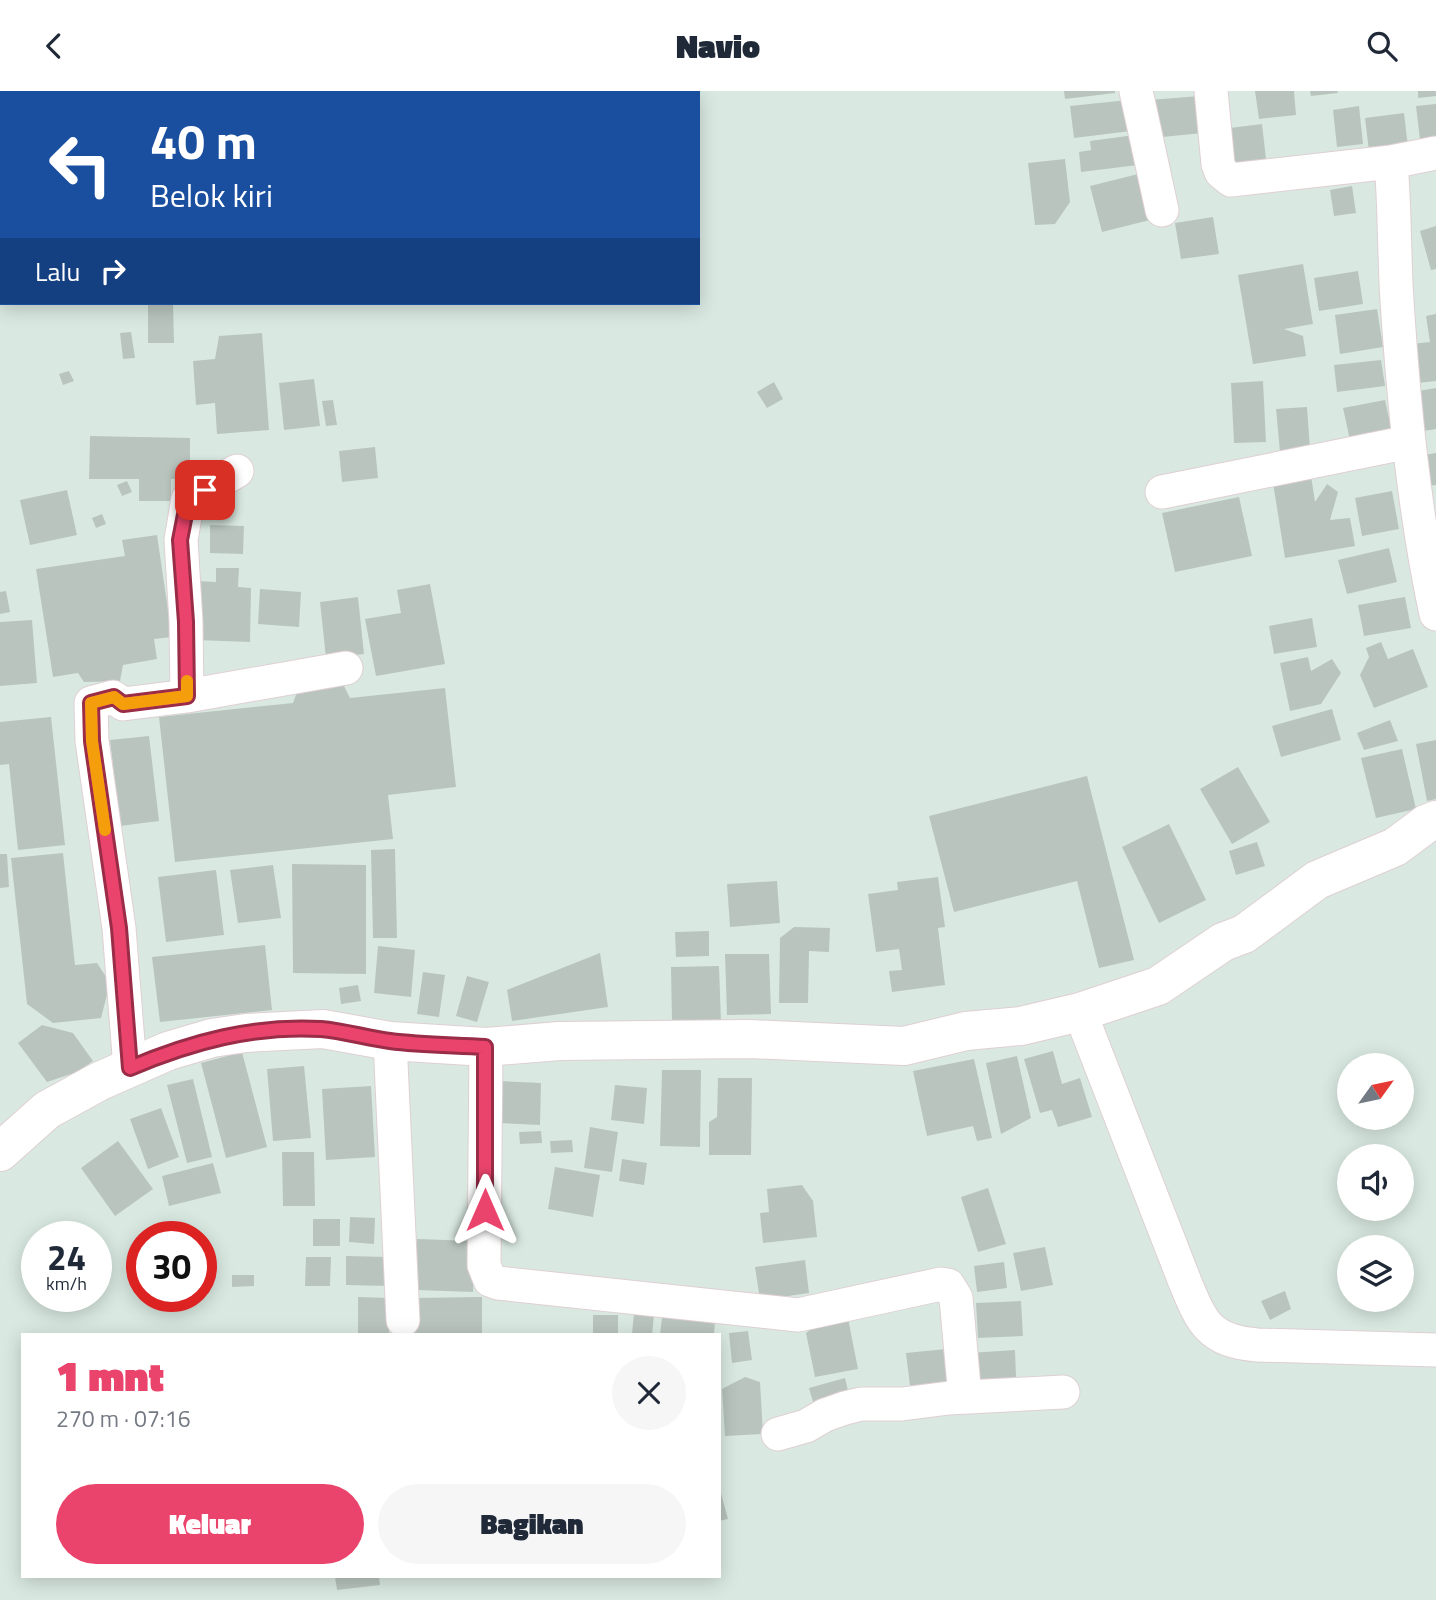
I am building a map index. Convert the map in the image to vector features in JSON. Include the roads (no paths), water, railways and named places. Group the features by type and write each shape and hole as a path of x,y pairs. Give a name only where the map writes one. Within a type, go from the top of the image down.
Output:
{"street":[{"path":"1136,91 1162,210"},
{"path":"1210,91 1218,163 1221,172 1231,180 1391,162 1436,153"},
{"path":"1391,162 1397,299 1409,442 1424,555 1436,614"},
{"path":"1163,492 1409,442"},
{"path":"187,696 186,622 180,540 188,499 237,471"},
{"path":"130,1068 119,928 92,741 91,703 114,697 123,704 187,696 346,668"},
{"path":"0,1152 47,1109 168,1051 212,1038 274,1030 323,1029 390,1041 485,1047 559,1041 750,1038 904,1047 966,1031 1021,1025 1080,1012 1158,986 1223,942 1244,934 1317,880 1395,847 1426,824 1436,820"},
{"path":"1080,1012 1185,1282 1199,1315 1217,1336 1234,1343 1257,1345 1436,1350"},
{"path":"390,1041 403,1320"},
{"path":"485,1047 484,1265 490,1280 798,1315 941,1284 948,1285 956,1298 965,1397"},
{"path":"778,1434 806,1426 825,1415 853,1406 1063,1392"}]}
